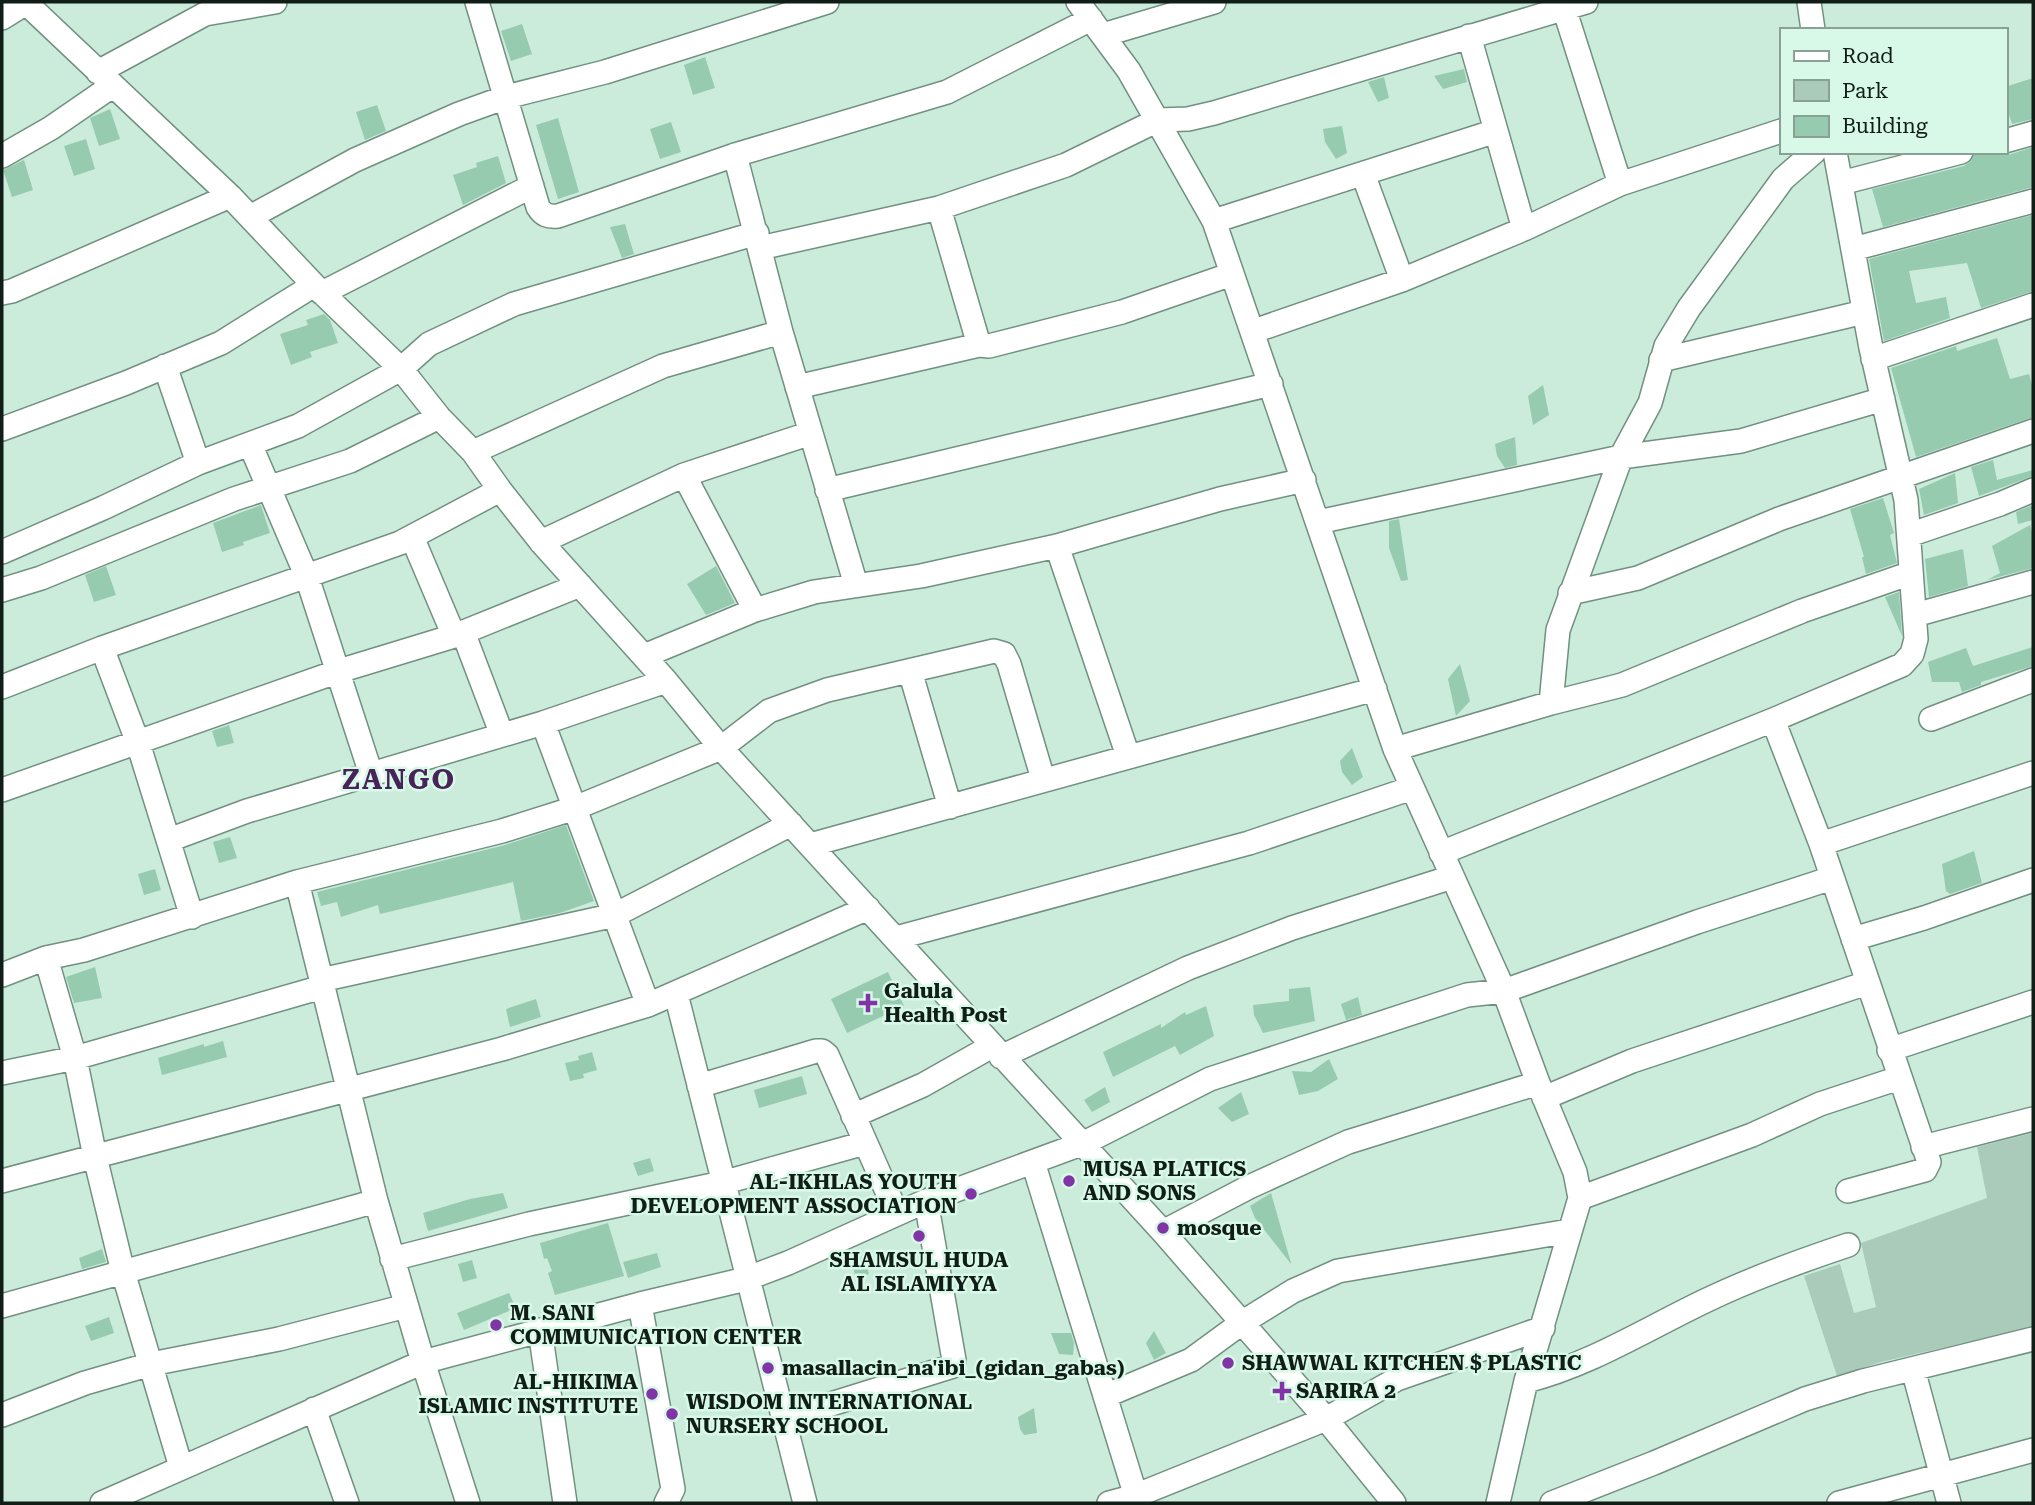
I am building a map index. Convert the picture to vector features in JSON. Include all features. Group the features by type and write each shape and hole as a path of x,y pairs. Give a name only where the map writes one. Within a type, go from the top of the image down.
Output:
{"street":[{"path":"2,18 26,2 229,196 318,289 401,369 439,417 473,452 541,542 666,681 721,748 1084,1143 1243,1322 1394,1503"},
{"path":"2,156 51,128 105,79 205,14 275,2"},
{"path":"477,2 532,186 542,214 550,216 558,216 736,155 947,92 1090,18 1214,2"},
{"path":"250,217 355,160 459,114 506,97 605,72 827,2"},
{"path":"1809,2 1813,28"},
{"path":"2,552 198,463 298,426 401,369 429,344 514,304 758,241 939,208 1066,165 1158,120 1188,119 1214,113 1562,6 1620,184"},
{"path":"1090,18 1129,71 1214,221 1254,331 1395,749 1504,991 1575,1172 1580,1198 1526,1381 1498,1503"},
{"path":"1469,36 1524,229"},
{"path":"1214,221 1496,131"},
{"path":"1254,331 1402,279 1524,229 1620,184 1780,131"},
{"path":"2007,140 2033,133"},
{"path":"1551,703 1558,630 1621,457 1650,403 1666,346 1689,308 1783,179 1812,154"},
{"path":"1441,853 1773,720 1902,665 1912,654 1916,639 1906,500 1873,359 1835,154"},
{"path":"1841,183 1953,154"},
{"path":"736,155 781,332 856,585"},
{"path":"1363,174 1402,279"},
{"path":"2,429 221,343 318,289 532,186"},
{"path":"2,293 229,196"},
{"path":"1853,249 2033,201"},
{"path":"939,208 979,345"},
{"path":"797,387 979,345 989,346 1122,312 1233,274"},
{"path":"1873,359 2033,305"},
{"path":"1661,360 1864,312"},
{"path":"473,452 663,366 781,332"},
{"path":"164,366 198,463"},
{"path":"827,490 1272,384"},
{"path":"1318,522 1621,457 1741,441 1883,399"},
{"path":"2,590 41,578 234,499 351,461 439,417"},
{"path":"1570,593 1638,578 1779,519 2033,431"},
{"path":"541,542 684,475 811,433"},
{"path":"250,444 307,578 371,774"},
{"path":"684,475 755,610"},
{"path":"644,656 755,610 814,592 921,576 1057,546 1220,499 1304,480"},
{"path":"1909,535 2033,490"},
{"path":"2,687 102,649 307,578 412,537 500,491"},
{"path":"412,537 459,634 502,735"},
{"path":"1057,546 1128,756"},
{"path":"1395,749 1622,685 1802,611 1911,573"},
{"path":"1914,615 2033,582"},
{"path":"2,790 339,671 459,634 580,585"},
{"path":"102,649 138,743 192,917"},
{"path":"2,975 46,958 84,950 297,882 502,831 575,808 721,748 769,711 827,690 994,652 1004,653 1043,779"},
{"path":"910,671 950,807"},
{"path":"1931,719 2033,680"},
{"path":"169,840 247,811 543,723 666,681"},
{"path":"810,845 1375,689"},
{"path":"1773,720 1821,844 1928,1162 1925,1170 1848,1191"},
{"path":"543,723 648,1005"},
{"path":"1821,844 2033,773"},
{"path":"896,938 1249,843 1412,788"},
{"path":"2,1073 75,1058 321,984 615,915 791,824"},
{"path":"853,1116 1188,968 1292,928 1452,877"},
{"path":"102,1503 423,1362 640,1304 746,1279 926,1201 1084,1143 1210,1079 1467,995 1504,991 1697,922 1832,878"},
{"path":"1853,939 1924,918 2033,880"},
{"path":"297,882 376,1201 468,1503"},
{"path":"2,1181 502,1049 648,1005 868,908"},
{"path":"46,958 75,1058 95,1157 123,1272 181,1467"},
{"path":"1163,1232 1249,1187 1348,1142 1541,1091 1867,983"},
{"path":"676,994 746,1279 805,1503"},
{"path":"1889,1049 2033,1002"},
{"path":"699,1086 822,1051 827,1055 897,1213"},
{"path":"1580,1198 1752,1135 1820,1104 1899,1078"},
{"path":"1923,1147 2033,1119"},
{"path":"392,1259 529,1224 722,1183 864,1143"},
{"path":"1033,1161 1137,1499"},
{"path":"2,1306 376,1201"},
{"path":"783,1419 953,1366 926,1201"},
{"path":"1105,1396 1191,1360 1243,1322 1293,1291 1338,1271 1569,1231"},
{"path":"1526,1381 1550,1375 1605,1351 1758,1278 1848,1245"},
{"path":"640,1304 673,1489 666,1503"},
{"path":"2,1415 85,1383 151,1364 279,1339 406,1306"},
{"path":"1109,1503 1137,1499 1326,1419 1397,1379 1543,1328"},
{"path":"540,1330 565,1503"},
{"path":"1552,1503 1805,1399 2033,1339"},
{"path":"1913,1369 1949,1503"},
{"path":"314,1409 347,1503"},
{"path":"1839,1503 2033,1450"}],"green space":[{"path":"2033,1133 2033,1327 1881,1362 1837,1376 1804,1276 1840,1264 1854,1313 1876,1307 1861,1243 1987,1198 1977,1147"}],"building":[{"path":"522,24 532,54 511,61 501,31"},
{"path":"705,57 715,88 693,95 684,65"},
{"path":"1464,69 1467,82 1443,89 1434,76"},
{"path":"1384,77 1389,98 1378,102 1368,82"},
{"path":"2033,78 2033,119 2012,124 2007,108 2007,86"},
{"path":"377,105 386,131 365,140 356,112"},
{"path":"110,109 120,139 99,146 90,118"},
{"path":"558,118 579,192 558,199 536,125"},
{"path":"671,122 681,152 660,159 650,129"},
{"path":"1342,126 1347,153 1336,159 1325,142 1323,129"},
{"path":"86,139 95,169 74,176 64,146"},
{"path":"2033,147 2033,187 1883,227 1872,189 1964,166 1971,161 1974,154 2008,155"},
{"path":"498,156 506,183 463,205 453,175 477,167 476,163"},
{"path":"24,160 33,190 12,197 3,170"},
{"path":"2033,215 2033,291 1981,308 1967,263 1909,271 1916,303 1946,297 1950,318 1884,341 1869,259"},
{"path":"625,224 634,254 622,258 610,227"},
{"path":"324,314 330,320 338,343 310,352 312,357 291,365 280,334 308,325 306,320"},
{"path":"1997,338 2010,379 2029,374 2033,389 2033,417 1916,457 1891,368 1956,346 1957,351"},
{"path":"1543,385 1549,415 1533,425 1528,396"},
{"path":"1515,437 1517,465 1505,468 1497,456 1495,444"},
{"path":"1993,460 1997,480 2033,470 2033,476 1979,496 1971,467"},
{"path":"1955,473 1958,503 1924,515 1919,489"},
{"path":"1883,498 1894,533 1890,535 1897,563 1866,574 1864,557 1850,509"},
{"path":"261,505 270,533 222,552 213,523"},
{"path":"2033,505 2033,520 2018,524 2016,512"},
{"path":"1399,519 1408,580 1401,581 1389,548 1389,521"},
{"path":"2030,525 2033,536 2033,568 1987,580 2000,573 1992,546"},
{"path":"1963,549 1968,586 1929,597 1925,559"},
{"path":"106,566 116,595 94,602 85,575"},
{"path":"716,566 735,603 706,615 687,584"},
{"path":"1899,592 1902,636 1885,597"},
{"path":"2033,647 2033,666 1981,682 1981,685 1962,692 1959,682 1932,682 1928,662 1966,648 1973,666"},
{"path":"1460,664 1470,701 1456,716 1448,679"},
{"path":"229,725 234,743 217,747 212,731"},
{"path":"1352,748 1363,777 1352,785 1342,772 1340,761"},
{"path":"566,825 594,901 560,913 521,921 513,882 380,914 378,905 341,917 337,902 321,906 317,892 505,845"},
{"path":"230,837 237,858 219,863 213,842"},
{"path":"1974,851 1982,883 1950,894 1946,891 1942,864"},
{"path":"155,869 161,890 144,895 138,874"},
{"path":"95,967 102,998 74,1003 66,977"},
{"name":"Galula Health Post","path":"888,972 904,1006 847,1033 831,999"},
{"path":"1310,987 1315,1021 1263,1033 1254,1015 1253,1005 1289,1001 1289,989"},
{"path":"1358,997 1362,1015 1346,1020 1341,1004"},
{"path":"536,999 541,1017 510,1027 506,1009"},
{"path":"1206,1006 1214,1036 1180,1055 1175,1046 1113,1077 1103,1052 1161,1024 1161,1028 1185,1012 1186,1015"},
{"path":"223,1041 227,1057 162,1075 158,1058"},
{"path":"592,1052 597,1070 583,1074 584,1078 570,1081 565,1063 579,1060 578,1056"},
{"path":"1329,1059 1338,1079 1318,1091 1299,1095 1292,1071 1311,1072"},
{"path":"802,1076 807,1094 759,1108 754,1090"},
{"path":"1105,1087 1110,1102 1092,1112 1084,1100"},
{"path":"1241,1092 1249,1114 1232,1122 1218,1108"},
{"path":"650,1158 654,1171 638,1176 633,1163"},
{"path":"503,1193 508,1208 428,1231 423,1213 470,1199"},
{"path":"1271,1193 1291,1264 1255,1218 1250,1206"},
{"path":"608,1223 624,1276 555,1295 548,1273 552,1271 547,1258 544,1259 540,1243"},
{"path":"102,1249 106,1262 82,1269 79,1258"},
{"path":"657,1253 661,1267 628,1278 623,1262"},
{"path":"864,1256 869,1274 856,1278 851,1260"},
{"path":"472,1260 477,1278 463,1282 458,1264"},
{"path":"509,1293 516,1308 464,1330 457,1313"},
{"path":"109,1317 114,1333 91,1341 85,1326"},
{"path":"1154,1331 1166,1353 1154,1360 1146,1343"},
{"path":"1051,1333 1071,1333 1073,1355 1059,1354"},
{"path":"1034,1408 1037,1433 1024,1435 1018,1417"}],"place":[{"name":"Galula Health Post","path":"868,1003"},
{"name":"MUSA PLATICS AND SONS","path":"1069,1181"},
{"name":"AL-IKHLAS YOUTH DEVELOPMENT ASSOCIATION","path":"971,1194"},
{"name":"mosque","path":"1163,1228"},
{"name":"SHAMSUL HUDA AL ISLAMIYYA","path":"919,1236"},
{"name":"M. SANI COMMUNICATION CENTER","path":"496,1325"},
{"name":"SHAWWAL KITCHEN $ PLASTIC","path":"1228,1363"},
{"name":"masallacin_na'ibi_(gidan_gabas)","path":"768,1368"},
{"name":"SARIRA 2","path":"1282,1391"},
{"name":"AL-HIKIMA ISLAMIC INSTITUTE","path":"652,1394"},
{"name":"WISDOM INTERNATIONAL NURSERY SCHOOL","path":"672,1414"}],"district":[{"name":"ZANGO","path":"399,779"}]}
